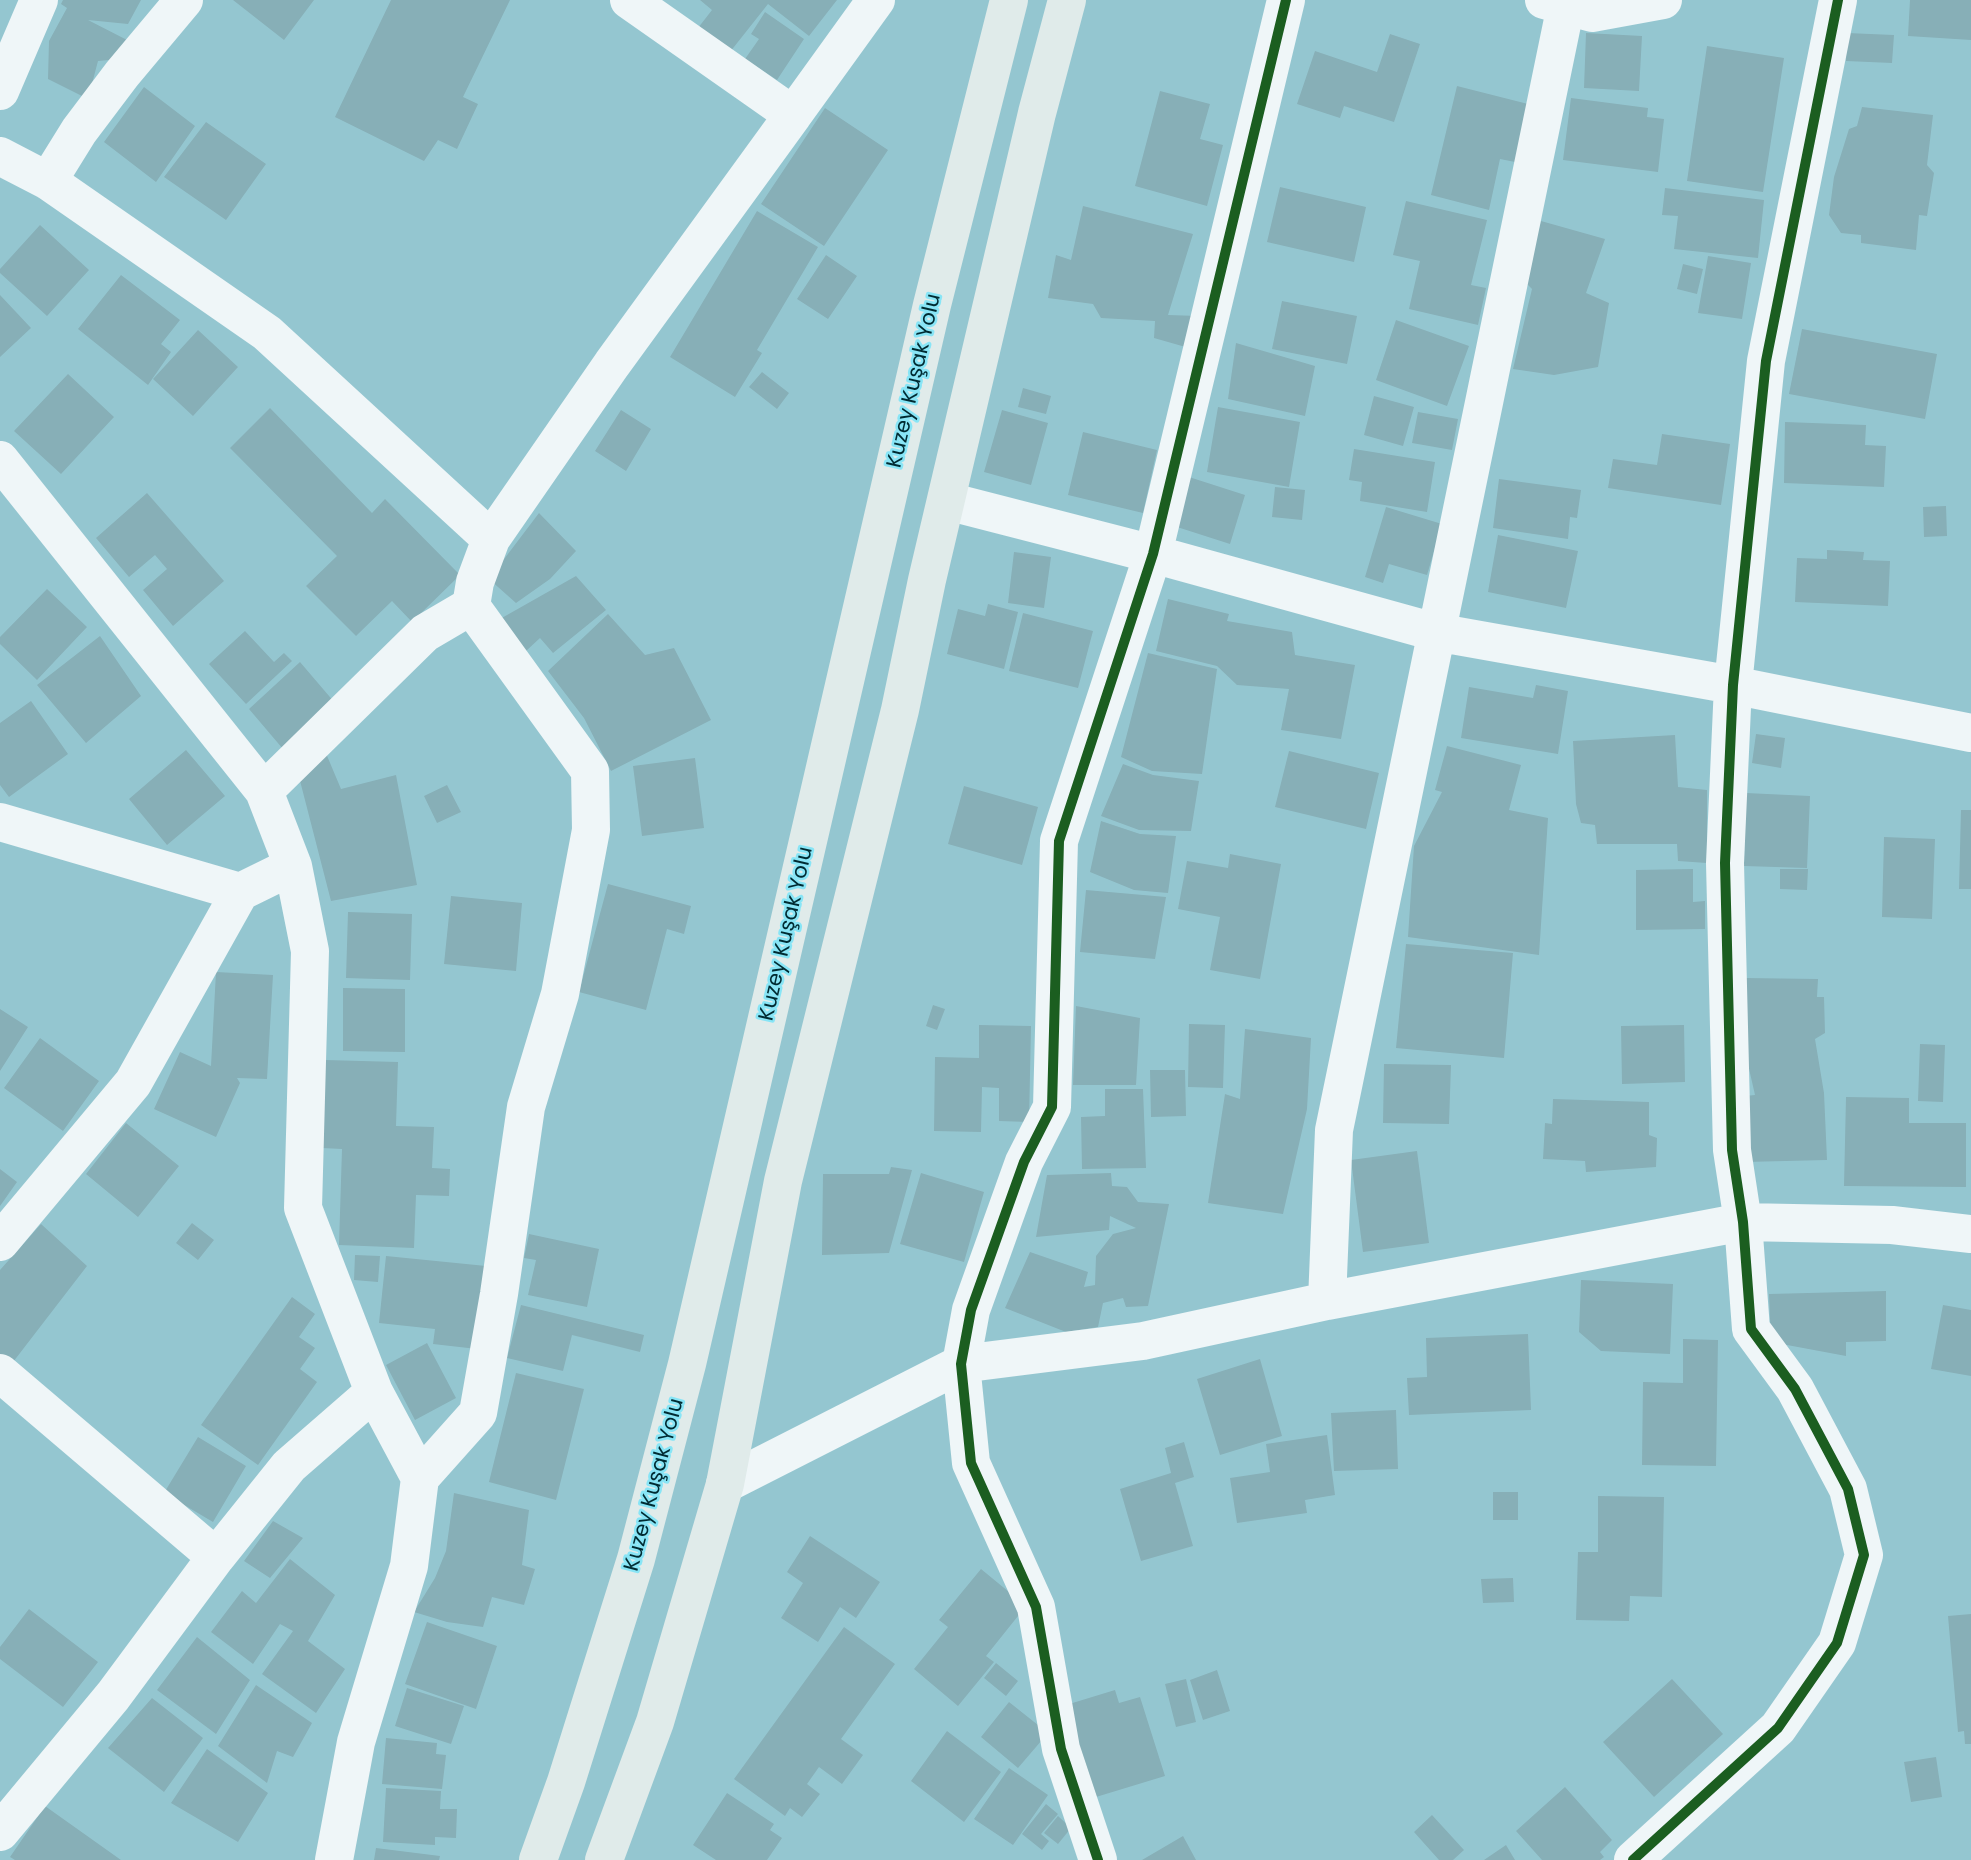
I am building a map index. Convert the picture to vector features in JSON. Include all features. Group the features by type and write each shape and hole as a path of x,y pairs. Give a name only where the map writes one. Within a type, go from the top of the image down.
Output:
{"main road":[{"name":"Kuzey Kuşak Yolu","path":"538,1860 566,1782 636,1559 687,1364 932,305 1009,0"},
{"path":"604,1860 655,1722 725,1484 783,1181 901,710 927,580 1037,114 1067,0"}],"street":[{"path":"0,91 39,0"},
{"path":"48,181 86,121 184,0"},
{"path":"629,0 793,115"},
{"path":"334,1860 356,1742 409,1566 421,1478 478,1413 499,1294 526,1107 560,994 591,830 590,771 471,606 475,582 491,539 612,364 876,0"},
{"path":"1098,1860 1061,1749 1036,1607 971,1464 961,1364 971,1310 1024,1162 1052,1107 1059,841 1153,554 1286,0"},
{"path":"1327,1301 1334,1130 1435,632 1573,4 1663,0"},
{"path":"1633,1860 1778,1728 1837,1643 1864,1555 1848,1489 1796,1389 1751,1329 1743,1222 1732,1150 1725,863 1733,685 1766,361 1838,0"},
{"path":"0,156 48,181 267,333 491,539"},
{"path":"0,460 264,791 293,866 310,951 303,1208 374,1392 421,1478"},
{"path":"947,501 1153,554 1435,632 1733,685 1971,733"},
{"path":"264,791 425,633 471,606"},
{"path":"0,822 240,892"},
{"path":"0,1242 133,1083 240,892 293,866"},
{"path":"725,1484 961,1364 1143,1341 1327,1301 1743,1222 1892,1225 1971,1234"},
{"path":"0,1373 216,1557"},
{"path":"0,1832 113,1696 216,1557 289,1466 374,1392"}],"building":[{"path":"63,0 141,0 128,24 88,20 129,41 120,59 98,61 88,99 48,79 49,41 67,8 61,4"},
{"path":"233,0 314,0 284,40"},
{"path":"391,0 510,0 463,97 478,104 457,149 438,140 424,161 335,117"},
{"path":"700,0 837,0 809,36 768,4 730,52 698,28 712,10"},
{"path":"1910,0 1971,0 1971,40 1908,36"},
{"path":"765,12 804,39 777,80 745,59 759,39 751,34"},
{"path":"1586,33 1642,36 1639,91 1584,88"},
{"path":"1847,33 1894,35 1892,63 1846,61"},
{"path":"1390,34 1420,44 1394,122 1344,106 1340,118 1297,104 1315,51 1377,72"},
{"path":"1707,46 1784,58 1763,192 1687,181"},
{"path":"1457,86 1528,104 1515,162 1500,159 1489,210 1431,195"},
{"path":"144,87 195,126 156,182 104,142"},
{"path":"1160,91 1210,104 1200,139 1223,145 1207,206 1135,186"},
{"path":"1571,98 1648,108 1647,117 1664,119 1658,172 1563,160"},
{"path":"1862,107 1933,115 1927,165 1934,173 1927,216 1919,215 1916,250 1861,243 1861,235 1841,233 1829,215 1834,177 1849,129 1857,126"},
{"path":"825,108 888,150 824,246 761,204"},
{"path":"206,122 266,164 226,220 164,177"},
{"path":"1280,187 1366,207 1354,262 1267,242"},
{"path":"1665,188 1764,200 1758,258 1674,249 1678,216 1662,215"},
{"path":"1406,201 1487,220 1471,285 1486,288 1478,325 1409,309 1420,261 1393,255"},
{"path":"1083,206 1193,234 1168,315 1199,316 1189,348 1154,338 1155,321 1101,318 1093,304 1048,298 1056,255 1071,260"},
{"path":"757,211 818,247 757,350 762,353 735,397 670,357"},
{"path":"1541,221 1605,239 1586,293 1609,303 1598,367 1554,375 1513,369 1532,289 1524,281"},
{"path":"40,225 89,270 47,316 0,273 0,269"},
{"path":"826,255 857,276 828,319 797,299"},
{"path":"1708,256 1751,263 1742,319 1698,313"},
{"path":"1683,264 1703,269 1697,294 1677,289"},
{"path":"121,275 180,320 161,344 171,352 148,385 78,329"},
{"path":"0,295 31,328 0,357"},
{"path":"1282,301 1357,316 1347,364 1272,349"},
{"path":"1396,320 1469,346 1447,406 1376,380"},
{"path":"1802,329 1937,354 1925,419 1789,394"},
{"path":"198,330 238,367 193,416 153,379"},
{"path":"1236,343 1315,366 1305,416 1228,399"},
{"path":"762,372 789,393 777,409 749,387"},
{"path":"68,374 114,417 61,474 14,431"},
{"path":"1023,388 1051,396 1046,414 1018,407"},
{"path":"1374,396 1414,407 1403,446 1364,435"},
{"path":"1218,407 1300,422 1289,487 1207,472"},
{"path":"270,408 372,513 385,499 460,575 412,622 392,601 356,636 306,586 337,556 230,448"},
{"path":"621,410 651,429 626,471 595,451"},
{"path":"1002,410 1048,423 1031,485 984,472"},
{"path":"1418,412 1458,419 1452,450 1412,443"},
{"path":"1785,422 1866,425 1865,445 1886,446 1884,487 1784,483"},
{"path":"1083,432 1157,450 1143,513 1068,495"},
{"path":"1662,434 1730,444 1721,505 1608,488 1613,459 1657,465"},
{"path":"1354,449 1435,462 1427,512 1360,501 1362,482 1349,480"},
{"path":"1189,477 1245,495 1230,544 1174,526"},
{"path":"1499,479 1581,490 1577,518 1570,517 1568,539 1493,528"},
{"path":"1275,487 1305,490 1302,520 1272,517"},
{"path":"147,493 224,581 173,626 143,590 167,569 155,555 129,577 96,538"},
{"path":"1946,506 1947,536 1924,537 1923,507"},
{"path":"1386,507 1442,524 1427,575 1389,564 1383,583 1365,577"},
{"path":"539,513 576,551 550,579 516,603 489,579"},
{"path":"1498,535 1578,551 1566,608 1488,592"},
{"path":"1827,550 1864,552 1863,560 1890,561 1888,606 1795,602 1797,558 1827,559"},
{"path":"1014,552 1051,557 1044,608 1008,603"},
{"path":"576,576 606,610 553,653 540,638 526,651 500,619"},
{"path":"47,589 87,627 37,680 0,644 0,637"},
{"path":"1168,599 1229,614 1227,621 1292,632 1295,655 1355,665 1341,739 1281,730 1289,689 1237,685 1217,666 1156,651"},
{"path":"988,604 1018,612 1004,669 947,654 958,609 985,616"},
{"path":"1023,613 1093,631 1078,688 1009,671"},
{"path":"608,614 645,655 674,648 711,720 611,771 584,718 548,671"},
{"path":"245,631 274,662 284,653 292,661 246,704 209,664"},
{"path":"100,636 141,696 86,743 37,685"},
{"path":"1148,653 1217,669 1202,774 1152,771 1121,757"},
{"path":"300,662 335,703 283,749 249,709"},
{"path":"1536,685 1568,691 1558,754 1461,738 1469,687 1533,698"},
{"path":"31,701 68,754 9,797 0,785 0,723"},
{"path":"1756,734 1785,738 1781,768 1752,763"},
{"path":"1675,735 1678,787 1707,790 1707,863 1678,861 1677,844 1597,844 1595,825 1581,823 1576,804 1573,741"},
{"path":"1447,746 1521,765 1509,810 1548,818 1539,955 1408,937 1414,846 1442,792 1435,790"},
{"path":"186,750 225,796 167,845 129,799"},
{"path":"325,751 341,789 396,775 417,885 331,901 298,773"},
{"path":"1289,751 1379,773 1366,829 1275,807"},
{"path":"695,758 704,828 642,836 633,766"},
{"path":"1123,764 1153,775 1199,781 1191,831 1139,830 1101,816"},
{"path":"447,785 461,812 437,823 424,796"},
{"path":"964,786 1038,807 1022,865 948,844"},
{"path":"1746,793 1810,796 1807,868 1744,866"},
{"path":"1961,810 1971,810 1971,889 1959,889"},
{"path":"1101,821 1140,834 1176,836 1168,893 1134,890 1090,872"},
{"path":"1884,837 1935,839 1932,919 1882,917"},
{"path":"1230,854 1281,864 1260,979 1210,970 1220,917 1178,909 1187,861 1228,868"},
{"path":"1693,869 1693,902 1705,901 1705,929 1636,930 1636,870"},
{"path":"1780,869 1808,869 1807,890 1780,889"},
{"path":"608,884 691,906 684,934 667,929 646,1010 579,992"},
{"path":"1086,890 1166,897 1155,959 1080,952"},
{"path":"451,896 522,903 516,971 444,964"},
{"path":"348,912 412,914 410,980 346,978"},
{"path":"1406,944 1513,953 1504,1058 1396,1048"},
{"path":"216,972 273,975 267,1079 237,1078 240,1083 216,1137 154,1109 180,1052 211,1066"},
{"path":"1744,978 1818,979 1817,997 1824,997 1825,1033 1815,1039 1824,1093 1827,1160 1744,1162 1745,1096 1755,1095 1742,1038"},
{"path":"343,988 405,989 405,1052 343,1051"},
{"path":"933,1005 945,1009 937,1030 926,1026"},
{"path":"1076,1006 1140,1018 1136,1085 1073,1085"},
{"path":"0,1009 28,1027 0,1071"},
{"path":"1189,1024 1225,1025 1223,1088 1188,1087"},
{"path":"979,1025 1031,1026 1029,1122 999,1121 999,1088 982,1087 981,1132 934,1131 935,1057 979,1058"},
{"path":"1684,1025 1685,1082 1622,1084 1621,1026"},
{"path":"1245,1029 1311,1038 1307,1109 1283,1214 1208,1203 1225,1094 1240,1099"},
{"path":"40,1038 99,1081 63,1131 4,1088"},
{"path":"1920,1044 1945,1045 1943,1102 1918,1101"},
{"path":"325,1060 398,1062 396,1126 434,1127 432,1168 450,1169 449,1196 416,1195 414,1248 339,1245 342,1149 322,1148"},
{"path":"1384,1064 1451,1065 1449,1124 1383,1123"},
{"path":"1150,1070 1185,1070 1186,1116 1151,1117"},
{"path":"1105,1089 1143,1089 1146,1168 1082,1169 1081,1117 1105,1116"},
{"path":"1846,1097 1909,1098 1909,1123 1966,1123 1966,1187 1844,1186"},
{"path":"1553,1099 1649,1102 1649,1135 1657,1138 1656,1167 1586,1172 1585,1161 1543,1159 1545,1123 1552,1124"},
{"path":"126,1123 179,1166 138,1217 86,1174"},
{"path":"1417,1151 1429,1243 1363,1252 1351,1160"},
{"path":"891,1167 912,1170 889,1253 822,1255 823,1174 889,1174"},
{"path":"0,1169 17,1182 0,1206"},
{"path":"921,1173 984,1192 964,1262 900,1244"},
{"path":"1111,1173 1112,1186 1127,1187 1138,1202 1169,1204 1148,1306 1126,1307 1123,1298 1103,1303 1098,1327 1066,1332 1005,1308 1030,1252 1088,1272 1084,1287 1095,1285 1096,1256 1113,1234 1136,1228 1110,1216 1109,1230 1036,1237 1047,1175"},
{"path":"192,1223 214,1240 198,1260 176,1243"},
{"path":"41,1224 87,1266 10,1366 0,1357 0,1270"},
{"path":"529,1234 599,1249 587,1307 528,1295 536,1260 524,1258"},
{"path":"355,1255 380,1256 378,1282 354,1280"},
{"path":"386,1256 486,1266 477,1349 433,1344 435,1329 379,1323"},
{"path":"1581,1280 1673,1284 1670,1354 1601,1351 1579,1332"},
{"path":"1886,1291 1886,1341 1846,1342 1846,1356 1771,1342 1769,1294"},
{"path":"292,1297 315,1314 299,1337 315,1348 300,1369 317,1382 258,1465 201,1425"},
{"path":"521,1305 644,1335 640,1352 572,1335 563,1371 507,1358"},
{"path":"1943,1305 1971,1310 1971,1376 1931,1369"},
{"path":"1528,1334 1531,1410 1409,1415 1407,1378 1427,1377 1426,1338"},
{"path":"1683,1339 1718,1340 1716,1466 1642,1465 1643,1382 1683,1383"},
{"path":"427,1343 456,1398 415,1420 386,1365"},
{"path":"1260,1359 1282,1436 1220,1455 1197,1379"},
{"path":"516,1373 584,1389 556,1500 489,1482"},
{"path":"1396,1410 1398,1469 1334,1471 1331,1413"},
{"path":"1327,1435 1335,1495 1305,1500 1307,1513 1237,1523 1230,1478 1270,1472 1266,1444"},
{"path":"198,1437 246,1466 213,1522 164,1493"},
{"path":"1184,1442 1194,1477 1175,1483 1193,1546 1141,1561 1120,1489 1171,1473 1165,1448"},
{"path":"1493,1492 1518,1492 1518,1520 1493,1520"},
{"path":"454,1493 529,1510 522,1565 535,1569 524,1605 492,1597 483,1627 447,1622 414,1612 435,1578 446,1551"},
{"path":"1598,1496 1664,1497 1662,1597 1630,1596 1629,1621 1576,1620 1578,1552 1598,1552"},
{"path":"273,1521 303,1538 270,1578 244,1561"},
{"path":"810,1536 880,1582 856,1618 840,1607 818,1642 781,1618 803,1583 787,1572"},
{"path":"290,1559 335,1595 308,1641 345,1669 316,1713 262,1674 293,1631 280,1624 253,1664 211,1632 242,1591 256,1603"},
{"path":"981,1569 1026,1606 986,1656 994,1662 958,1706 914,1669 948,1627 939,1620"},
{"path":"1513,1578 1514,1602 1483,1603 1481,1579"},
{"path":"29,1609 98,1662 63,1707 0,1659 0,1647"},
{"path":"1971,1614 1971,1744 1965,1744 1964,1731 1958,1732 1948,1616"},
{"path":"427,1622 497,1646 476,1709 405,1684"},
{"path":"844,1627 895,1664 841,1739 863,1755 842,1784 819,1767 807,1784 820,1794 802,1817 790,1808 785,1816 734,1779"},
{"path":"197,1637 250,1680 216,1734 157,1690"},
{"path":"996,1663 1018,1681 1006,1696 984,1678"},
{"path":"1217,1670 1230,1711 1203,1720 1190,1680"},
{"path":"1186,1679 1196,1722 1176,1727 1165,1684"},
{"path":"1672,1679 1723,1734 1654,1797 1603,1742"},
{"path":"256,1685 312,1723 293,1757 277,1751 267,1783 218,1746"},
{"path":"407,1688 464,1706 451,1744 395,1726"},
{"path":"1115,1690 1119,1703 1140,1697 1165,1776 1096,1797 1066,1705"},
{"path":"152,1698 203,1738 164,1792 108,1748"},
{"path":"1009,1702 1048,1733 1018,1768 981,1737"},
{"path":"947,1731 1001,1772 964,1822 911,1781"},
{"path":"386,1738 437,1743 436,1754 446,1755 442,1789 382,1784"},
{"path":"207,1749 268,1793 238,1842 171,1803"},
{"path":"1936,1757 1942,1797 1911,1802 1904,1762"},
{"path":"1009,1768 1048,1795 1013,1845 974,1819"},
{"path":"1565,1787 1612,1840 1600,1852 1604,1857 1600,1860 1542,1860 1516,1831"},
{"path":"386,1788 441,1791 440,1809 457,1809 456,1838 435,1837 435,1845 383,1842"},
{"path":"727,1793 774,1824 770,1830 782,1838 767,1860 716,1860 693,1845"},
{"path":"1046,1804 1058,1814 1041,1834 1049,1841 1042,1850 1022,1834"},
{"path":"45,1806 121,1860 15,1860 10,1857"},
{"path":"1432,1815 1464,1850 1453,1860 1439,1860 1414,1832"},
{"path":"1058,1816 1071,1828 1058,1844 1044,1833"},
{"path":"1183,1836 1196,1860 1142,1860"},
{"path":"1506,1845 1515,1860 1484,1860"},
{"path":"376,1848 440,1856 439,1860 374,1860"}],"cycle path":[{"path":"1098,1860 1061,1749 1036,1607 971,1463 961,1364 971,1310 1024,1162 1052,1107 1059,841 1153,554 1286,0"},
{"path":"1633,1860 1778,1728 1837,1643 1864,1555 1848,1489 1795,1389 1751,1329 1743,1222 1732,1150 1725,863 1733,685 1766,361 1838,0"}]}
